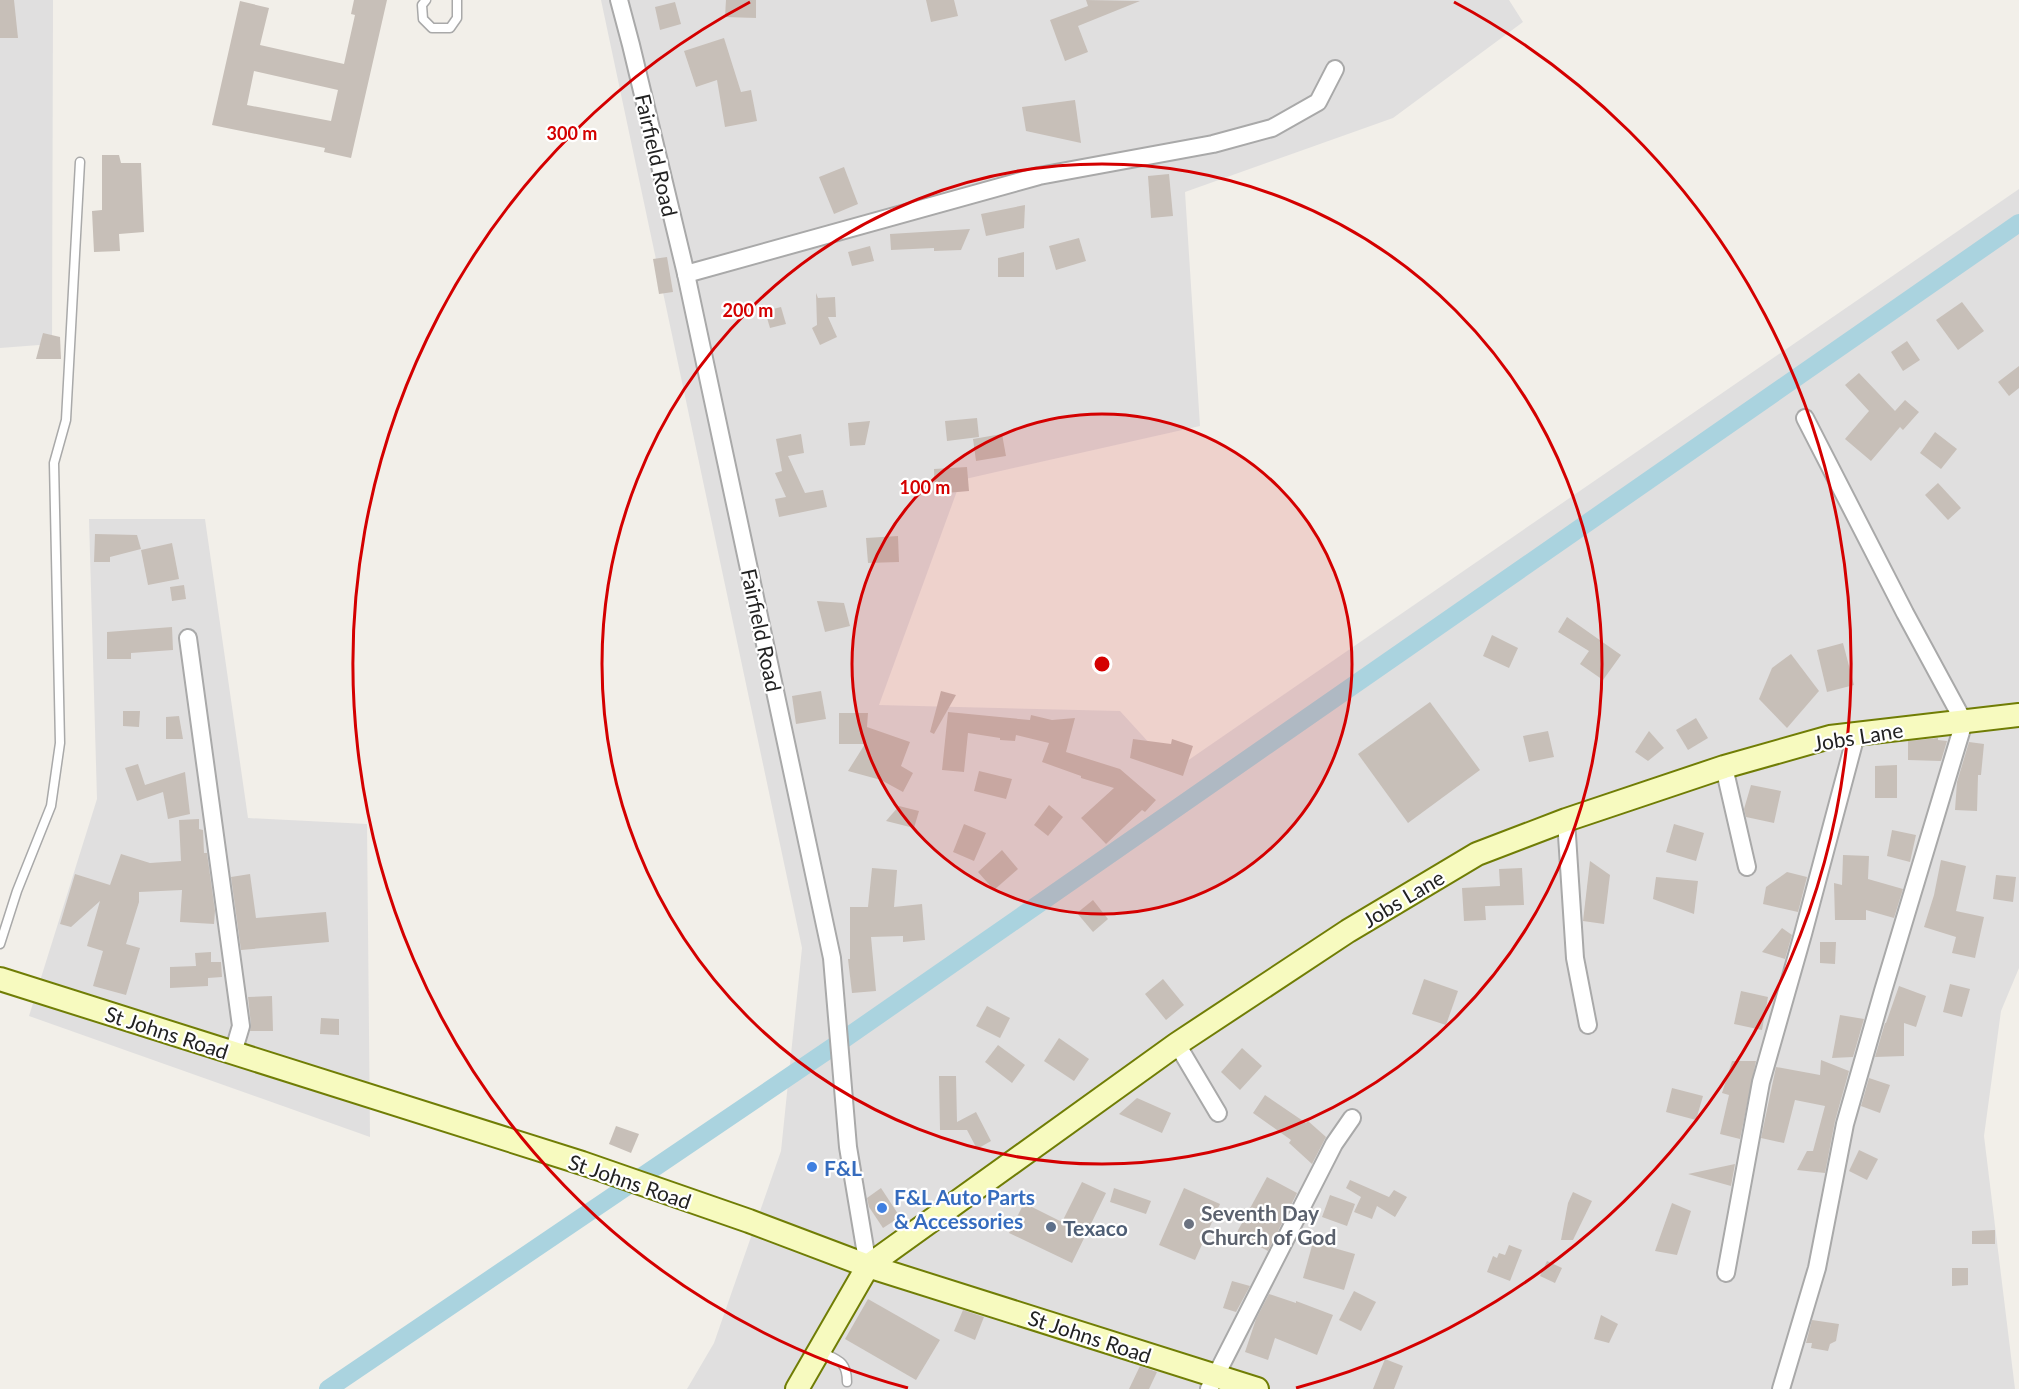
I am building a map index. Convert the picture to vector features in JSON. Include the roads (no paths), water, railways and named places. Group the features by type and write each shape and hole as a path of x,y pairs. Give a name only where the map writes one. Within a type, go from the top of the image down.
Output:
{"main road":[{"name":"Jobs Lane","path":"868,1266 1176,1044 1348,931 1477,854 1566,820 1724,767 1830,737 2019,715"},
{"name":"St Johns Road","path":"0,979 582,1164 749,1221 868,1266 1212,1382 1257,1389"},
{"path":"797,1389 868,1266"}],"street":[{"name":"Fairfield Road","path":"619,0 686,274 832,958 848,1147 868,1266"},
{"path":"686,274 1039,176 1213,144 1272,128 1318,102 1335,69"},
{"path":"1781,1389 1817,1268 1845,1124 1964,722 1805,418"},
{"path":"188,638 241,1026 234,1053"},
{"path":"1726,1273 1761,1082 1856,735"},
{"path":"1724,767 1747,867"},
{"path":"1566,820 1575,958 1588,1025"},
{"path":"1176,1044 1218,1113"},
{"path":"1212,1382 1334,1144 1352,1118"}],"lane":[{"path":"426,0 422,5 423,19 432,28 450,28 457,18 457,0"},
{"path":"0,944 17,891 51,806 60,742 54,463 66,420 80,162"},
{"path":"820,1352 842,1362 847,1371 847,1382"}],"waterway":[{"path":"328,1389 840,1042 2019,223"}],"place":[{"name":"F&L","path":"812,1167"},
{"name":"F&L Auto Parts & Accessories","path":"882,1208"},
{"name":"Seventh Day Church of God","path":"1189,1224"},
{"name":"Texaco","path":"1051,1227"}]}
